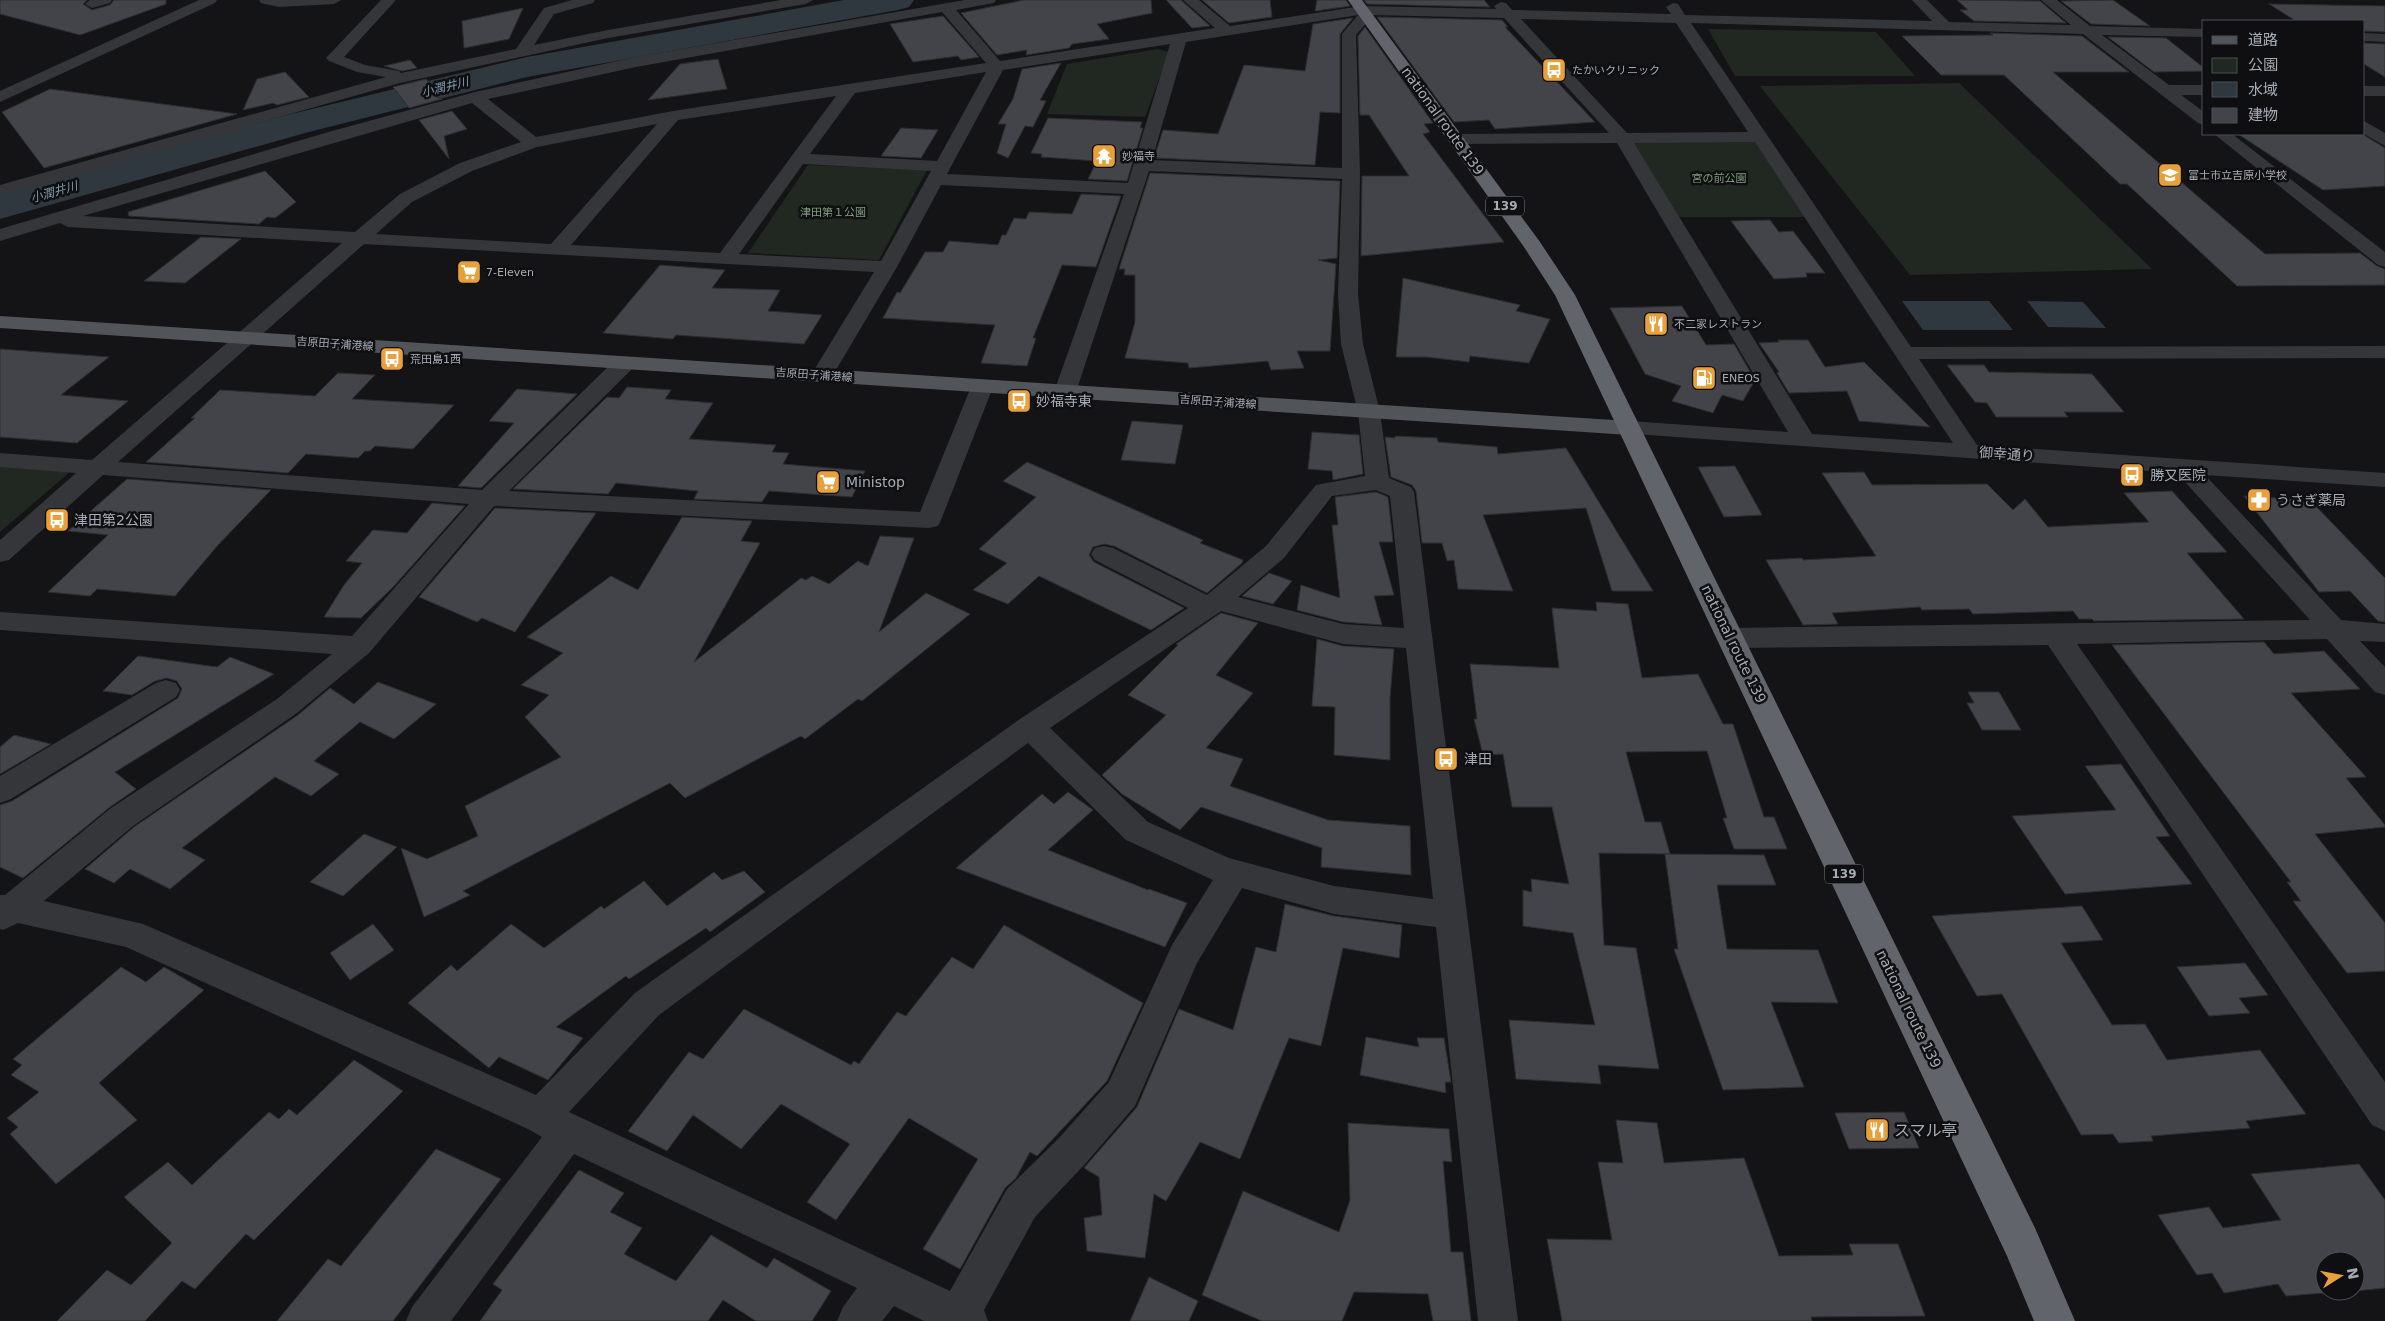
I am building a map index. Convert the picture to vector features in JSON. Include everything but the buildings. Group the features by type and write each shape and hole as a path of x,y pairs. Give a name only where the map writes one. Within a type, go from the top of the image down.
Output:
{"highway":[{"name":"national route 139","path":"1361,9 1533,246 1564,295 1731,638 2016,1233 2055,1321"}],"main road":[{"name":"吉原田子浦港線","path":"0,322 1628,428"}],"street":[{"path":"0,97 210,0"},
{"path":"266,0 279,2 334,0"},
{"path":"381,0 389,0 334,58 362,68 394,74 397,79"},
{"path":"522,52 549,11 588,0"},
{"path":"0,191 397,79 626,31 806,0"},
{"path":"0,235 338,135 475,97 636,62 989,0"},
{"path":"1190,0 1229,32"},
{"path":"1494,0 1622,137 1804,440"},
{"path":"1669,0 1970,451"},
{"path":"1919,0 1944,26"},
{"path":"2048,0 2202,118"},
{"path":"946,8 997,67"},
{"path":"1799,8 1812,21"},
{"path":"1361,9 1349,34 1351,174 1348,294 1352,344 1369,412 1378,482"},
{"path":"0,554 242,339 406,198 466,167 533,143 674,116 1229,32 1361,9 2202,32"},
{"path":"2365,37 2385,38"},
{"path":"1065,392 1135,189 1179,39"},
{"path":"822,375 887,267 937,172 997,67"},
{"path":"726,258 848,90"},
{"path":"2166,90 2202,90"},
{"path":"2365,91 2385,91"},
{"path":"475,97 533,143"},
{"path":"556,250 674,116"},
{"path":"2365,127 2385,141"},
{"path":"2223,135 2385,261"},
{"path":"1457,139 1762,137"},
{"path":"798,159 1135,189"},
{"path":"1142,165 1351,174"},
{"path":"49,220 556,250 887,267"},
{"path":"1905,353 2385,352"},
{"path":"5,912 122,817 287,706 359,646 488,498 625,363"},
{"path":"0,460 488,498 929,520 982,387"},
{"name":"御幸通り","path":"1628,428 2385,480"},
{"path":"2184,466 2385,685"},
{"path":"426,1321 555,1124 647,1004 1030,727 1213,604 1275,552 1324,490 1378,482 1402,492 1498,1321"},
{"path":"1104,554 1213,604 1343,634 1418,639"},
{"path":"0,621 359,646"},
{"path":"1731,638 2056,636 2332,628 2385,633"},
{"path":"2056,636 2385,1113"},
{"path":"0,791 166,690"},
{"path":"1030,727 1137,832 1234,873 1334,900 1452,915"},
{"path":"5,912 131,934 555,1124 887,1280 963,1319 1021,1202 1072,1150 1122,1094 1184,955 1234,873"},
{"path":"857,1321 887,1280"}],"green space":[{"path":"1708,29 1876,32 1915,76 1735,76"},
{"path":"1158,49 1169,52 1145,117 1047,114 1067,64"},
{"path":"1959,83 2152,269 1910,275 1760,86"},
{"name":"宮の前公園","path":"1628,139 1757,140 1815,217 1678,217"},
{"name":"津田第１公園","path":"808,165 927,170 879,260 748,253"},
{"path":"0,465 71,471 0,532"}],"water":[{"path":"1902,301 1989,301 2013,330 1923,330"},
{"path":"2027,301 2083,302 2106,328 2048,327"}],"waterway":[{"name":"小潤井川","path":"0,207 292,125 527,67 898,0"}],"place":[{"name":"たかいクリニック","path":"1554,70"},
{"name":"妙福寺","path":"1104,156"},
{"name":"富士市立吉原小学校","path":"2170,175"},
{"name":"7-Eleven","path":"469,272"},
{"name":"不二家レストラン","path":"1656,324"},
{"name":"荒田島1西","path":"392,359"},
{"name":"ENEOS","path":"1704,378"},
{"name":"妙福寺東","path":"1019,401"},
{"name":"勝又医院","path":"2132,475"},
{"name":"Ministop","path":"828,482"},
{"name":"うさぎ薬局","path":"2259,500"},
{"name":"津田第2公園","path":"57,520"},
{"name":"津田","path":"1446,759"},
{"name":"スマル亭","path":"1877,1130"}]}
